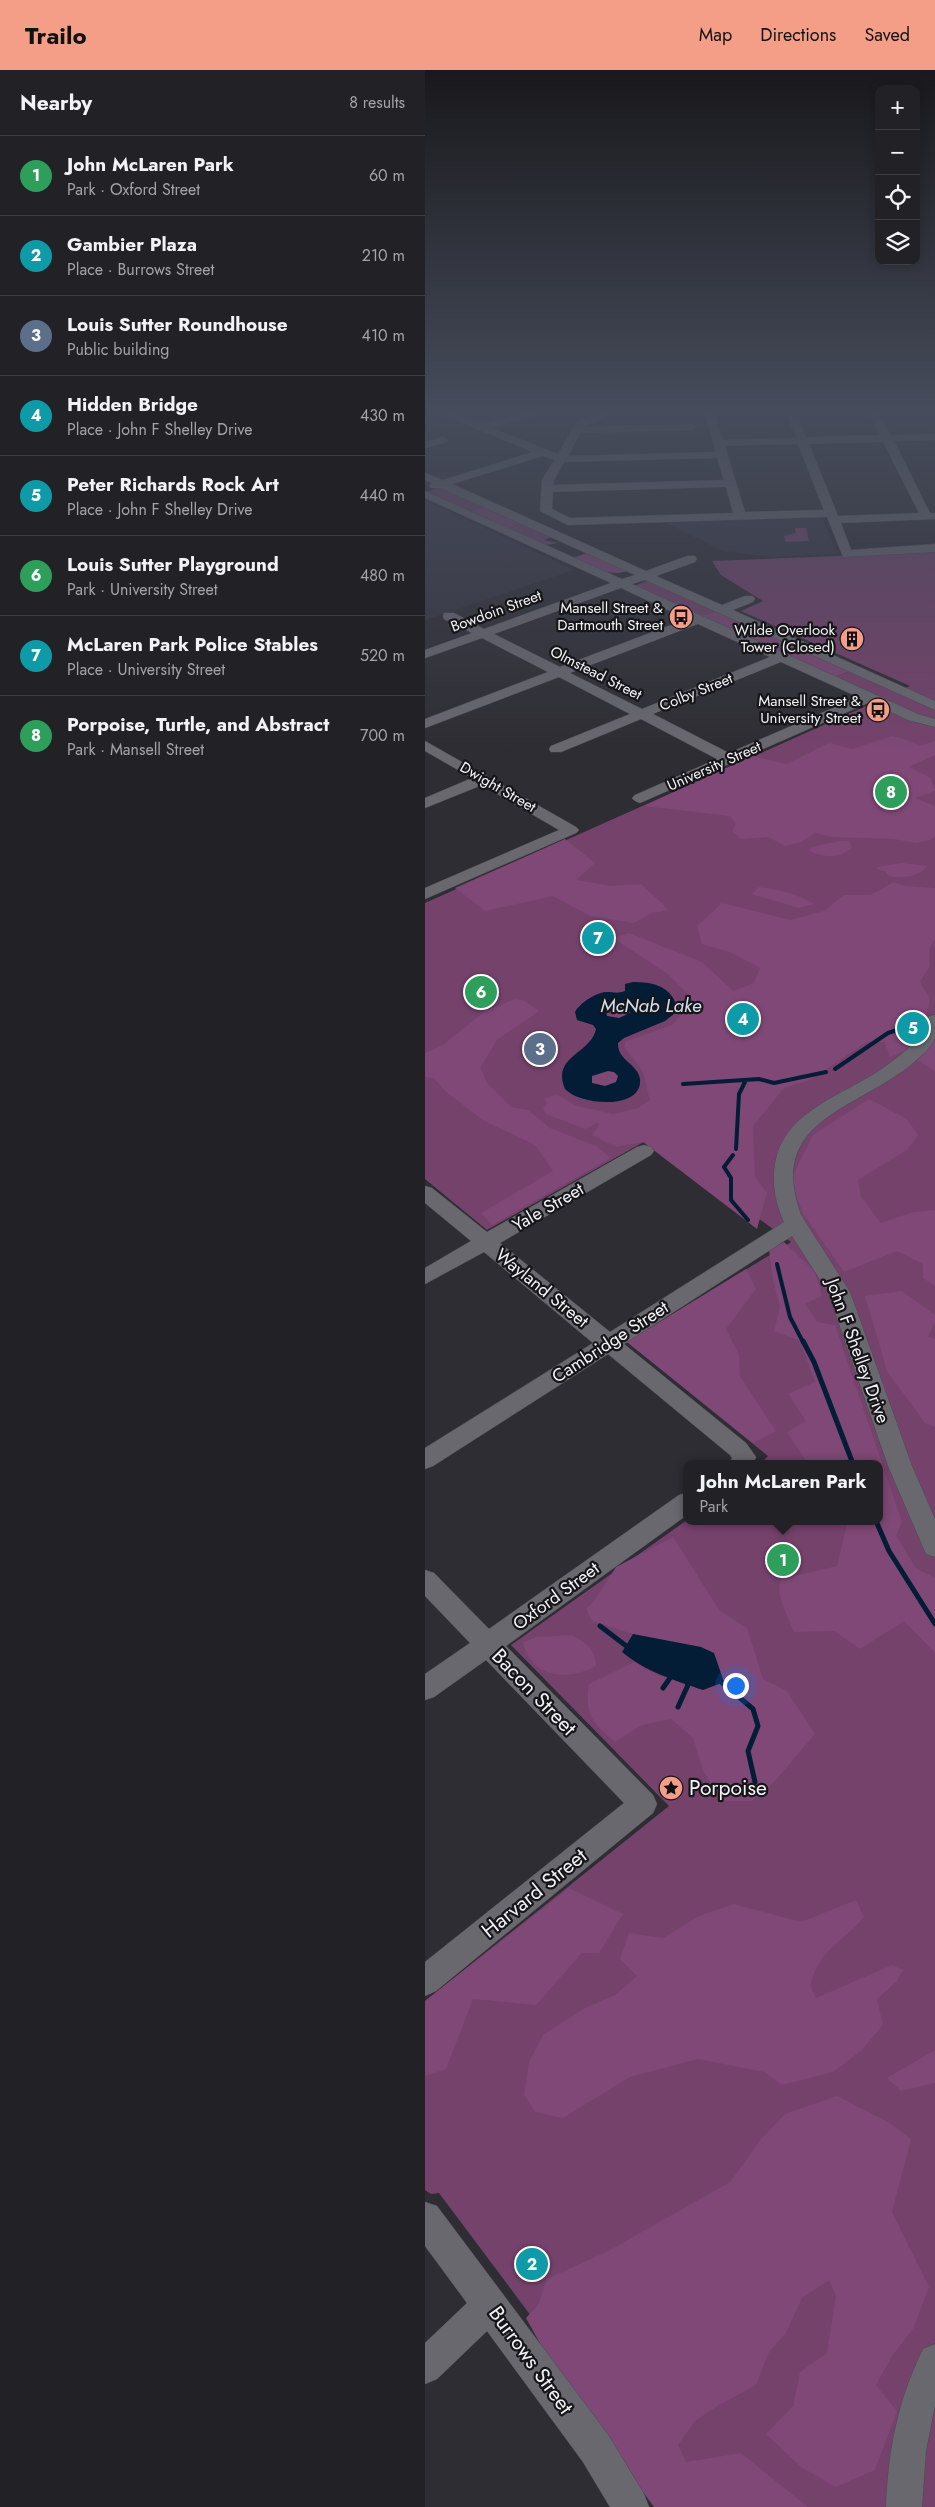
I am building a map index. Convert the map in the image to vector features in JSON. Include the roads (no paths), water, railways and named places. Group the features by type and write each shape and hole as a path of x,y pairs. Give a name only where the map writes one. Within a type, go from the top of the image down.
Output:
{"street":[{"path":"487,523 919,720 935,723"},
{"path":"528,523 935,706"},
{"path":"549,551 631,523"},
{"path":"835,523 847,554 935,548"},
{"name":"Bowdoin Street","path":"425,654 691,559"},
{"path":"722,610 749,599"},
{"name":"Olmstead Street","path":"449,616 729,759"},
{"path":"425,724 698,619"},
{"name":"Colby Street","path":"556,749 781,657"},
{"name":"University Street","path":"640,798 870,698"},
{"name":"Dwight Street","path":"425,745 571,830 425,894"},
{"path":"425,803 483,779"},
{"name":"John F Shelley Drive","path":"935,1020 925,1042 905,1062 823,1110 799,1132 790,1143 782,1171 787,1205 795,1224 829,1271 839,1292 899,1466 935,1548"},
{"name":"Yale Street","path":"425,1277 644,1151"},
{"name":"Wayland Street","path":"425,1193 738,1449 744,1457 743,1460"},
{"name":"Cambridge Street","path":"425,1460 795,1224"},
{"name":"Oxford Street","path":"425,1689 683,1505"},
{"name":"Bacon Street","path":"425,1580 643,1804"},
{"name":"Harvard Street","path":"425,1981 643,1804"},
{"name":"Burrows Street","path":"425,2218 596,2449 631,2507"},
{"path":"425,2367 490,2304"},
{"path":"904,2507 904,2469 915,2413 935,2361"}],"water":[{"name":"McNab Lake","path":"633,982 646,983 664,989 676,1004 674,1014 665,1021 624,1038 618,1043 621,1054 636,1069 640,1079 638,1089 632,1096 610,1102 584,1099 573,1095 565,1089 562,1078 563,1069 567,1062 593,1037 596,1029 593,1025 577,1020 575,1012 584,1002 597,994 625,991 625,984","holes":["618,1004 626,1006 630,1013 619,1018 607,1016 606,1009","608,1071 614,1072 618,1076 616,1082 605,1086 592,1083 592,1076"]},
{"path":"633,1634 701,1647 714,1653 724,1682 703,1690 671,1679 641,1665 622,1652"}],"waterway":[{"path":"912,1028 921,1029"},
{"path":"835,1069 888,1033 900,1029"},
{"path":"683,1084 759,1079 774,1083 826,1072"},
{"path":"736,1149 739,1094 746,1080"},
{"path":"733,1155 724,1167 731,1178 731,1200 748,1220"},
{"path":"777,1264 790,1317 803,1342"},
{"path":"803,1341 814,1362 851,1460"},
{"path":"878,1525 889,1551 935,1624"},
{"path":"600,1626 629,1648"},
{"path":"663,1688 672,1675"},
{"path":"678,1707 688,1685 686,1680"},
{"path":"719,1680 753,1709 758,1726 748,1751 755,1782"}],"place":[{"name":"Mansell Street & Dartmouth Street","path":"681,617"},
{"name":"Wilde Overlook Tower (Closed)","path":"852,639"},
{"name":"Mansell Street & University Street","path":"878,710"},
{"name":"Porpoise, Turtle, and Abstract","path":"891,792"},
{"name":"McLaren Park Police Stables","path":"598,938"},
{"name":"Louis Sutter Playground","path":"481,992"},
{"name":"Hidden Bridge","path":"743,1019"},
{"name":"Peter Richards Rock Art","path":"913,1028"},
{"name":"Louis Sutter Roundhouse","path":"540,1049"},
{"name":"John McLaren Park","path":"783,1560"},
{"name":"Porpoise","path":"671,1788"},
{"name":"Gambier Plaza","path":"532,2264"}]}
